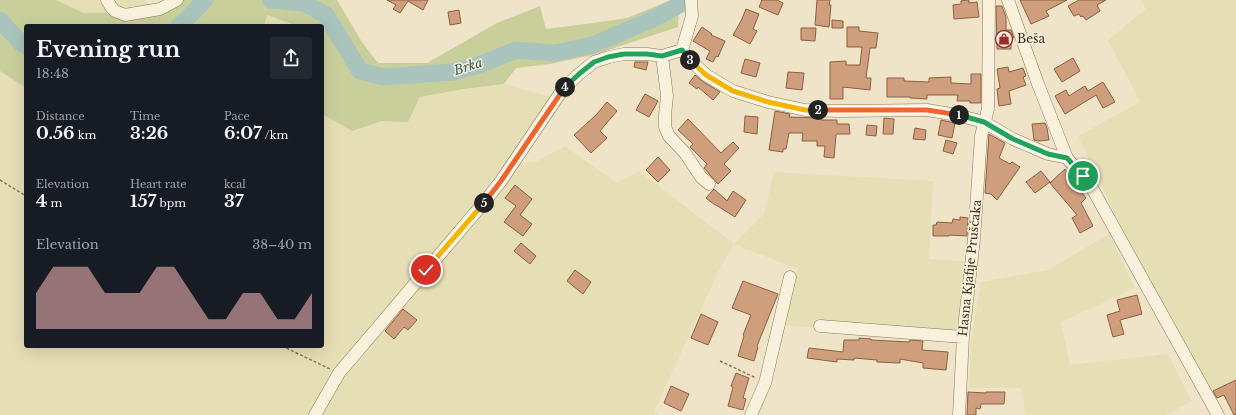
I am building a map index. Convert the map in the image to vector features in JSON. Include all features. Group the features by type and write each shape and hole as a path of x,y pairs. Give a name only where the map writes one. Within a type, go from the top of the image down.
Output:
{"street":[{"path":"107,0 115,11 125,15 160,9 177,0"},
{"path":"682,50 692,16 691,0"},
{"name":"Hasna Kjafije Prušćaka","path":"958,415 963,337 974,239 981,136 988,109 989,0"},
{"path":"1008,0 1038,84 1067,158 1092,188 1218,415"},
{"path":"682,50 706,75 733,91 768,102 805,110 927,110 984,122 1013,139 1048,154 1067,158"},
{"path":"315,415 339,373 493,190 563,89 594,62 608,57 624,54 647,54 662,56 682,50"},
{"path":"662,56 667,96 665,127 669,136 685,154 701,177 709,184"},
{"path":"751,415 765,383 790,277"},
{"path":"820,326 963,337"}],"path":[{"path":"0,180 24,195"},
{"path":"286,348 339,373"},
{"path":"720,361 765,383"}],"shaded area":[{"path":"56,0 146,0 149,9 84,13"},
{"path":"1141,0 1236,0 1236,384 1213,395 1121,227 1078,136 1140,102 1108,40 1146,9"},
{"path":"266,15 291,24 264,24"},
{"path":"0,71 24,87 24,348 324,348 324,115 352,131 382,121 408,122 420,97 464,89 504,84 551,97 507,163 536,162 565,146 617,183 639,171 734,244 718,272 654,412 660,415 0,415"},
{"path":"774,172 933,181 929,259 972,262 961,340 783,325 797,269 734,244 764,214"},
{"path":"1109,234 1135,288 1061,322 1070,365 1168,354 1192,401 1166,415 1026,415 1021,388 969,388 971,340 981,282 1048,270"}],"green space":[{"path":"0,0 56,0 84,13 117,12 125,16 168,0 337,0 362,42 378,63 427,63 497,23 540,6 546,29 627,18 671,0 679,0 678,27 593,55 550,64 516,68 504,84 420,97 408,122 382,121 352,131 324,115 324,24 292,24 267,15 265,24 24,24 24,87 0,71"}],"building":[{"path":"387,0 428,0 423,10 408,1 400,13 393,9 396,5"},
{"path":"762,0 777,0 783,3 778,15 759,7"},
{"path":"817,0 830,0 829,27 815,25"},
{"path":"969,0 969,3 977,2 979,17 954,19 953,5 961,4 961,1"},
{"path":"1020,0 1067,0 1046,11 1049,16 1031,24"},
{"path":"1079,0 1106,0 1097,5 1100,11 1086,20 1079,14 1074,16 1068,6"},
{"path":"996,6 1002,6 1006,17 1006,30 1011,30 1014,38 1011,38 1011,49 997,49"},
{"path":"746,9 759,14 753,29 757,31 750,44 733,35"},
{"path":"459,10 461,23 450,25 448,12"},
{"path":"832,20 843,21 843,28 832,28"},
{"path":"702,27 712,34 711,35 725,41 718,57 716,56 713,62 706,59 710,51 693,41"},
{"path":"847,27 859,27 859,31 878,33 876,48 870,48 866,78 871,78 870,90 843,87 843,99 830,99 830,62 846,61 846,65 860,65 862,47 847,47"},
{"path":"801,28 816,28 815,41 801,40"},
{"path":"1073,58 1080,71 1062,82 1054,69"},
{"path":"745,59 760,63 756,77 741,73"},
{"path":"635,62 648,62 646,70 634,67"},
{"path":"1008,67 1009,72 1023,68 1026,76 1023,77 1026,85 1009,91 1011,104 999,106 997,89 1000,88 997,69"},
{"path":"788,72 804,73 802,90 786,88"},
{"path":"971,74 981,74 981,103 957,101 958,95 927,95 927,99 887,97 887,78 904,78 904,81 929,82 929,78 951,77 951,83 971,84"},
{"path":"695,75 720,92 713,100 698,87 697,89 689,83"},
{"path":"1103,82 1115,102 1103,108 1096,95 1065,114 1055,96 1066,90 1069,96 1085,86 1088,91"},
{"path":"645,94 658,101 649,117 636,110"},
{"path":"607,102 617,111 600,131 607,138 591,153 574,135 596,115"},
{"path":"775,111 790,114 789,117 837,120 837,124 849,124 850,134 836,135 834,158 824,157 825,146 817,146 817,141 802,141 803,133 789,133 786,149 783,149 783,152 769,150"},
{"path":"745,116 758,117 757,134 744,132"},
{"path":"884,118 894,119 893,134 883,134"},
{"path":"688,119 721,153 733,142 739,148 724,164 731,171 718,184 704,168 707,164 690,147 693,144 678,130"},
{"path":"941,120 955,123 952,138 938,135"},
{"path":"1045,123 1049,140 1034,140 1032,124"},
{"path":"867,125 877,126 876,136 866,135"},
{"path":"915,128 926,130 925,140 913,139"},
{"path":"989,134 1005,143 999,158 1010,164 1012,162 1020,167 997,200 991,194 985,193"},
{"path":"946,140 957,143 953,154 943,151"},
{"path":"658,157 670,170 658,182 646,170"},
{"path":"1065,169 1086,198 1081,203 1093,226 1080,233 1072,218 1077,215 1050,183"},
{"path":"1041,171 1050,182 1035,193 1026,182"},
{"path":"515,185 532,199 520,215 532,224 523,236 504,222 516,206 505,198"},
{"path":"714,189 727,201 733,191 746,200 735,217 706,198"},
{"path":"960,217 968,218 967,236 933,236 933,225 936,225 937,222 952,223 953,219 960,220"},
{"path":"521,243 536,256 530,264 514,251"},
{"path":"575,270 591,282 583,294 567,281"},
{"path":"743,281 778,294 757,346 754,361 738,356 744,336 743,335 751,315 732,308"},
{"path":"1137,295 1142,314 1120,320 1124,334 1113,337 1107,315 1120,311 1117,300"},
{"path":"403,309 417,320 408,330 404,327 394,339 385,331"},
{"path":"701,314 718,322 708,345 691,338"},
{"path":"859,338 909,342 910,340 923,341 922,350 948,352 946,370 923,368 923,363 900,359 900,363 877,362 877,360 854,358 854,360 837,359 837,362 807,358 809,348 843,352 844,340 859,340"},
{"path":"736,373 749,378 743,398 746,399 743,410 728,406 733,387 731,386"},
{"path":"1236,380 1236,415 1234,415 1224,395 1217,398 1213,391"},
{"path":"671,386 689,394 681,411 664,403"},
{"path":"968,392 1005,392 1004,404 981,404 980,409 976,408 976,415 967,415"}],"waterway":[{"name":"Brka","path":"182,24 205,0"},
{"name":"Brka","path":"271,0 304,3 326,15 360,71 383,77 453,72 479,65 516,50 555,53 593,45 655,18 688,0"},
{"name":"Brka","path":"0,20 24,45"}],"place":[{"name":"Beša","path":"1004,39"}],"route":[{"path":"426,270 501,181 563,89 594,62 608,57 624,54 647,54 662,56 682,50 706,75 733,91 768,102 805,110 927,110 957,115 984,122 1013,139 1048,154 1067,158 1083,176"}]}
